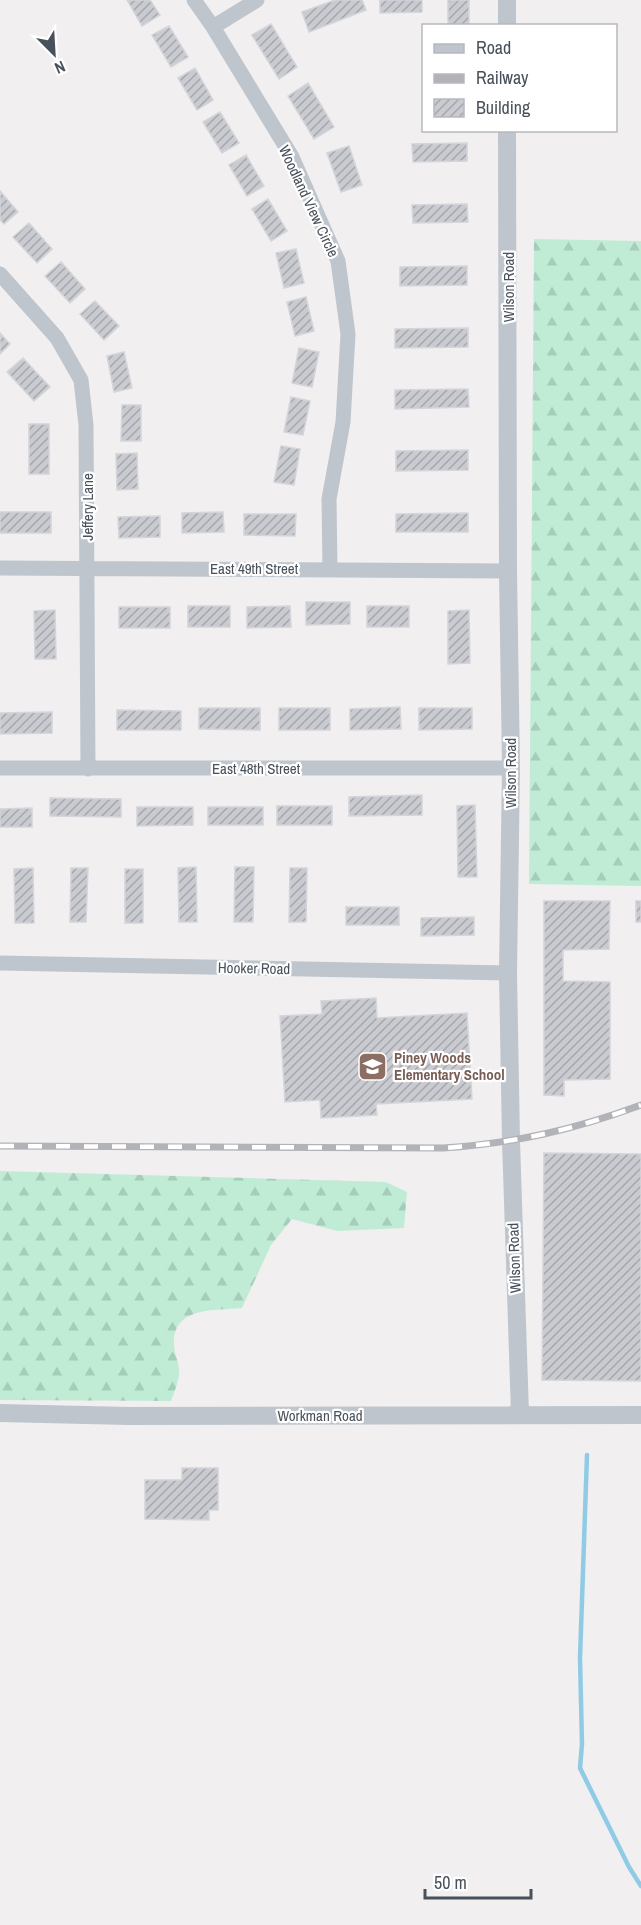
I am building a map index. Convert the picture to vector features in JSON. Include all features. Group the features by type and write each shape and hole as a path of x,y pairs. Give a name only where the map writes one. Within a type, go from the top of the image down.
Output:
{"street":[{"name":"Woodland View Circle","path":"194,0 213,27 291,157 338,261 348,334 343,422 329,499 330,568"},
{"path":"213,27 257,0"},
{"path":"507,0 507,24"},
{"name":"Wilson Road","path":"507,132 511,768 508,973 510,1141 520,1414"},
{"name":"Jeffery Lane","path":"0,274 57,338 81,380 86,425 88,769"},
{"name":"East 49th Street","path":"0,568 330,568 508,571"},
{"name":"East 48th Street","path":"0,768 511,768"},
{"name":"Hooker Road","path":"0,963 508,973"},
{"name":"Workman Road","path":"0,1413 129,1416 641,1415"}],"green space":[{"path":"534,239 641,241 641,886 529,884"},
{"path":"0,1171 386,1182 407,1192 404,1228 337,1231 292,1219 271,1245 242,1308 196,1313 187,1317 180,1324 175,1333 174,1346 179,1374 171,1401 0,1400"}],"building":[{"path":"127,0 150,0 160,15 142,26"},
{"path":"335,0 362,0 366,10 309,32 302,12"},
{"path":"380,0 422,0 422,12 380,13"},
{"path":"448,0 469,0 469,24 448,24"},
{"path":"271,24 297,67 279,79 252,35"},
{"path":"169,26 188,57 171,67 152,35"},
{"path":"195,68 213,100 197,110 178,78"},
{"path":"308,83 334,127 314,139 288,96"},
{"path":"220,112 239,143 222,153 203,122"},
{"path":"467,143 467,161 413,162 412,144"},
{"path":"349,146 362,185 341,192 327,153"},
{"path":"246,155 264,186 247,196 229,165"},
{"path":"0,191 18,212 4,224 0,220"},
{"path":"268,199 287,231 271,241 252,209"},
{"path":"467,204 468,222 413,223 412,205"},
{"path":"29,223 52,249 37,263 13,237"},
{"path":"296,249 304,283 284,288 276,253"},
{"path":"61,262 85,289 70,303 45,276"},
{"path":"467,266 467,285 400,286 400,267"},
{"path":"306,297 314,331 295,336 287,302"},
{"path":"95,301 119,326 104,340 80,314"},
{"path":"468,328 468,347 395,348 395,329"},
{"path":"0,333 10,344 0,354"},
{"path":"299,348 319,352 312,387 292,383"},
{"path":"124,352 132,388 114,392 107,356"},
{"path":"23,358 50,387 34,401 7,372"},
{"path":"468,389 469,407 395,409 395,390"},
{"path":"291,397 310,401 303,435 284,432"},
{"path":"122,405 141,405 141,441 121,441"},
{"path":"29,424 49,424 49,474 29,474"},
{"path":"281,446 300,449 294,485 274,482"},
{"path":"468,450 468,470 396,471 396,451"},
{"path":"137,453 138,489 117,490 116,454"},
{"path":"0,512 51,512 51,533 0,533"},
{"path":"223,512 224,532 182,533 182,513"},
{"path":"468,513 468,532 396,532 396,514"},
{"path":"244,514 296,514 295,536 244,535"},
{"path":"160,516 160,537 119,538 118,517"},
{"path":"306,602 350,602 350,624 306,625"},
{"path":"188,606 230,606 230,627 188,627"},
{"path":"290,606 291,627 247,628 247,607"},
{"path":"367,606 409,606 409,627 367,627"},
{"path":"119,607 170,607 170,628 119,628"},
{"path":"55,610 56,659 35,659 34,611"},
{"path":"469,610 470,663 448,664 448,611"},
{"path":"400,707 401,729 350,730 350,709"},
{"path":"199,708 260,708 260,730 199,729"},
{"path":"279,708 330,708 330,730 279,730"},
{"path":"419,708 472,708 472,729 419,730"},
{"path":"117,710 181,711 181,730 117,730"},
{"path":"52,712 52,733 0,734 0,713"},
{"path":"422,795 422,815 349,816 349,797"},
{"path":"50,798 121,799 121,817 50,816"},
{"path":"475,805 477,877 458,877 457,806"},
{"path":"277,806 332,806 332,825 277,825"},
{"path":"137,807 193,807 193,825 137,826"},
{"path":"208,807 263,807 263,825 208,825"},
{"path":"32,808 32,827 0,827 0,809"},
{"path":"196,867 197,922 179,922 178,868"},
{"path":"235,867 254,867 253,922 234,922"},
{"path":"33,868 34,923 15,923 14,869"},
{"path":"71,868 88,868 86,922 70,922"},
{"path":"290,868 307,868 306,922 289,922"},
{"path":"125,869 143,869 143,923 125,923"},
{"path":"544,901 610,901 609,949 563,950 563,981 610,982 610,1079 564,1080 564,1096 544,1095"},
{"path":"636,901 641,901 641,922 636,922"},
{"path":"346,907 399,907 399,925 346,925"},
{"path":"474,917 474,935 421,936 421,918"},
{"path":"376,998 377,1018 467,1013 472,1099 376,1104 377,1115 321,1118 320,1100 285,1102 280,1016 322,1014 321,1001"},
{"path":"544,1153 641,1154 641,1381 542,1380"},
{"path":"182,1468 218,1468 218,1510 209,1510 209,1520 145,1519 145,1480 182,1480"}],"waterway":[{"path":"587,1455 580,1658 582,1744 580,1768 629,1867 641,1886"}],"railway":[{"path":"0,1146 443,1148 495,1143 544,1134 592,1122 641,1105"}],"place":[{"name":"Piney Woods Elementary School","path":"373,1066"}]}
